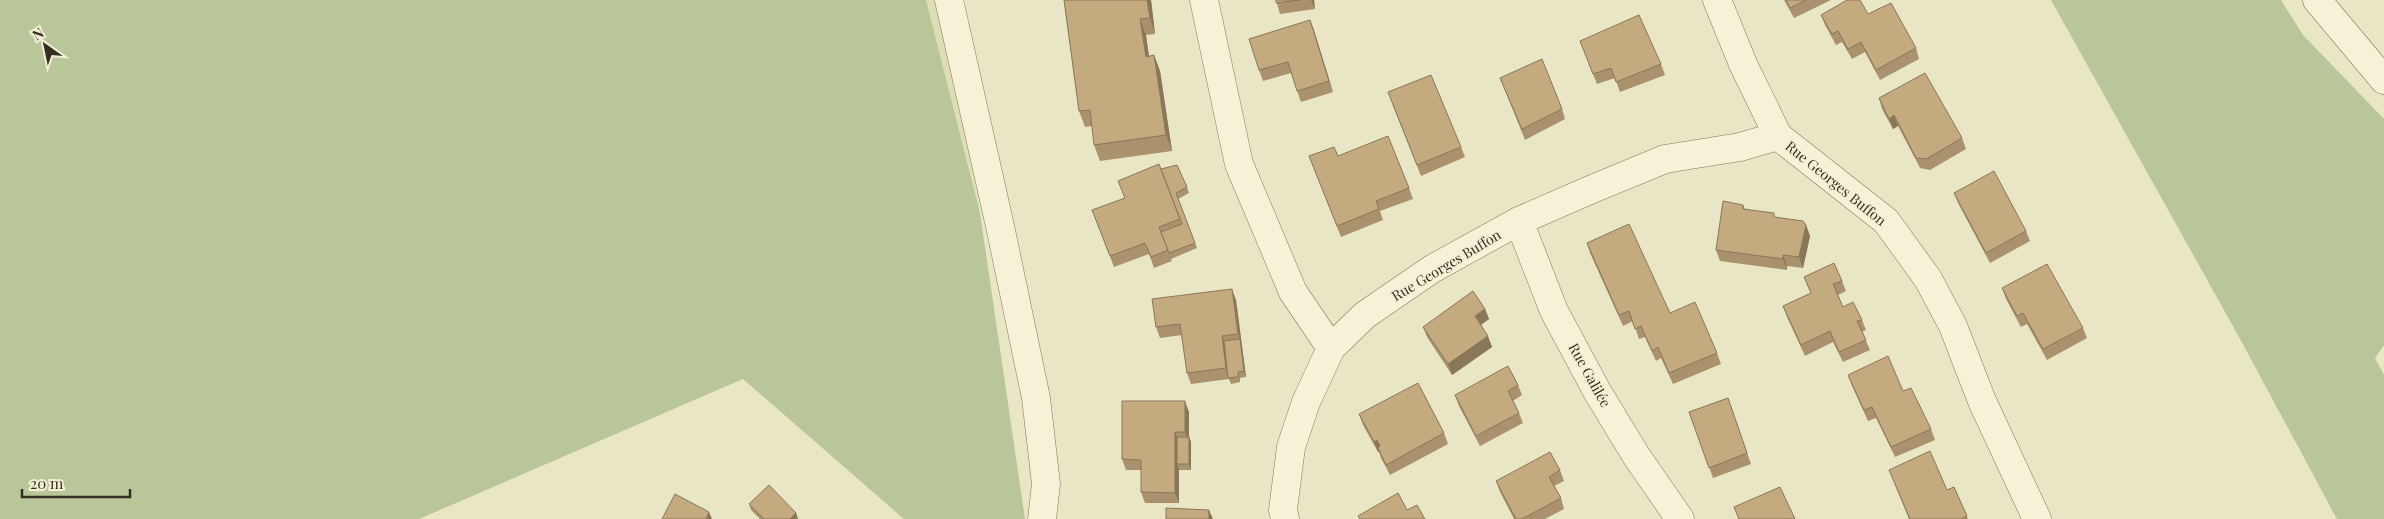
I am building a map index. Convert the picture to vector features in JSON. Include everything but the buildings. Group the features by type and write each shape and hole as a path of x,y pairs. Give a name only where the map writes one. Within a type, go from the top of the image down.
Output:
{"street":[{"path":"949,0 1000,226 1036,398 1046,484 1042,519"},
{"path":"1204,0 1238,164 1293,292 1331,348"},
{"path":"1717,0 1743,64 1778,136"},
{"path":"2317,0 2384,80"},
{"name":"Rue Georges Buffon","path":"1285,519 1283,510 1291,447 1306,402 1331,348 1365,315 1432,270 1518,221 1665,159 1740,147 1778,136 1886,221 1928,279 1953,326 1986,410 2037,519"},
{"name":"Rue Galilée","path":"1518,221 1554,311 1598,392 1638,457 1680,519"}],"green space":[{"path":"0,0 926,0 980,213 1025,519 904,519 743,379 419,519 0,519"},
{"path":"926,0 945,0 980,213"},
{"path":"2051,0 2281,0 2303,35 2384,119 2384,345 2375,358 2384,375 2384,519 2337,519 2239,337"}]}
